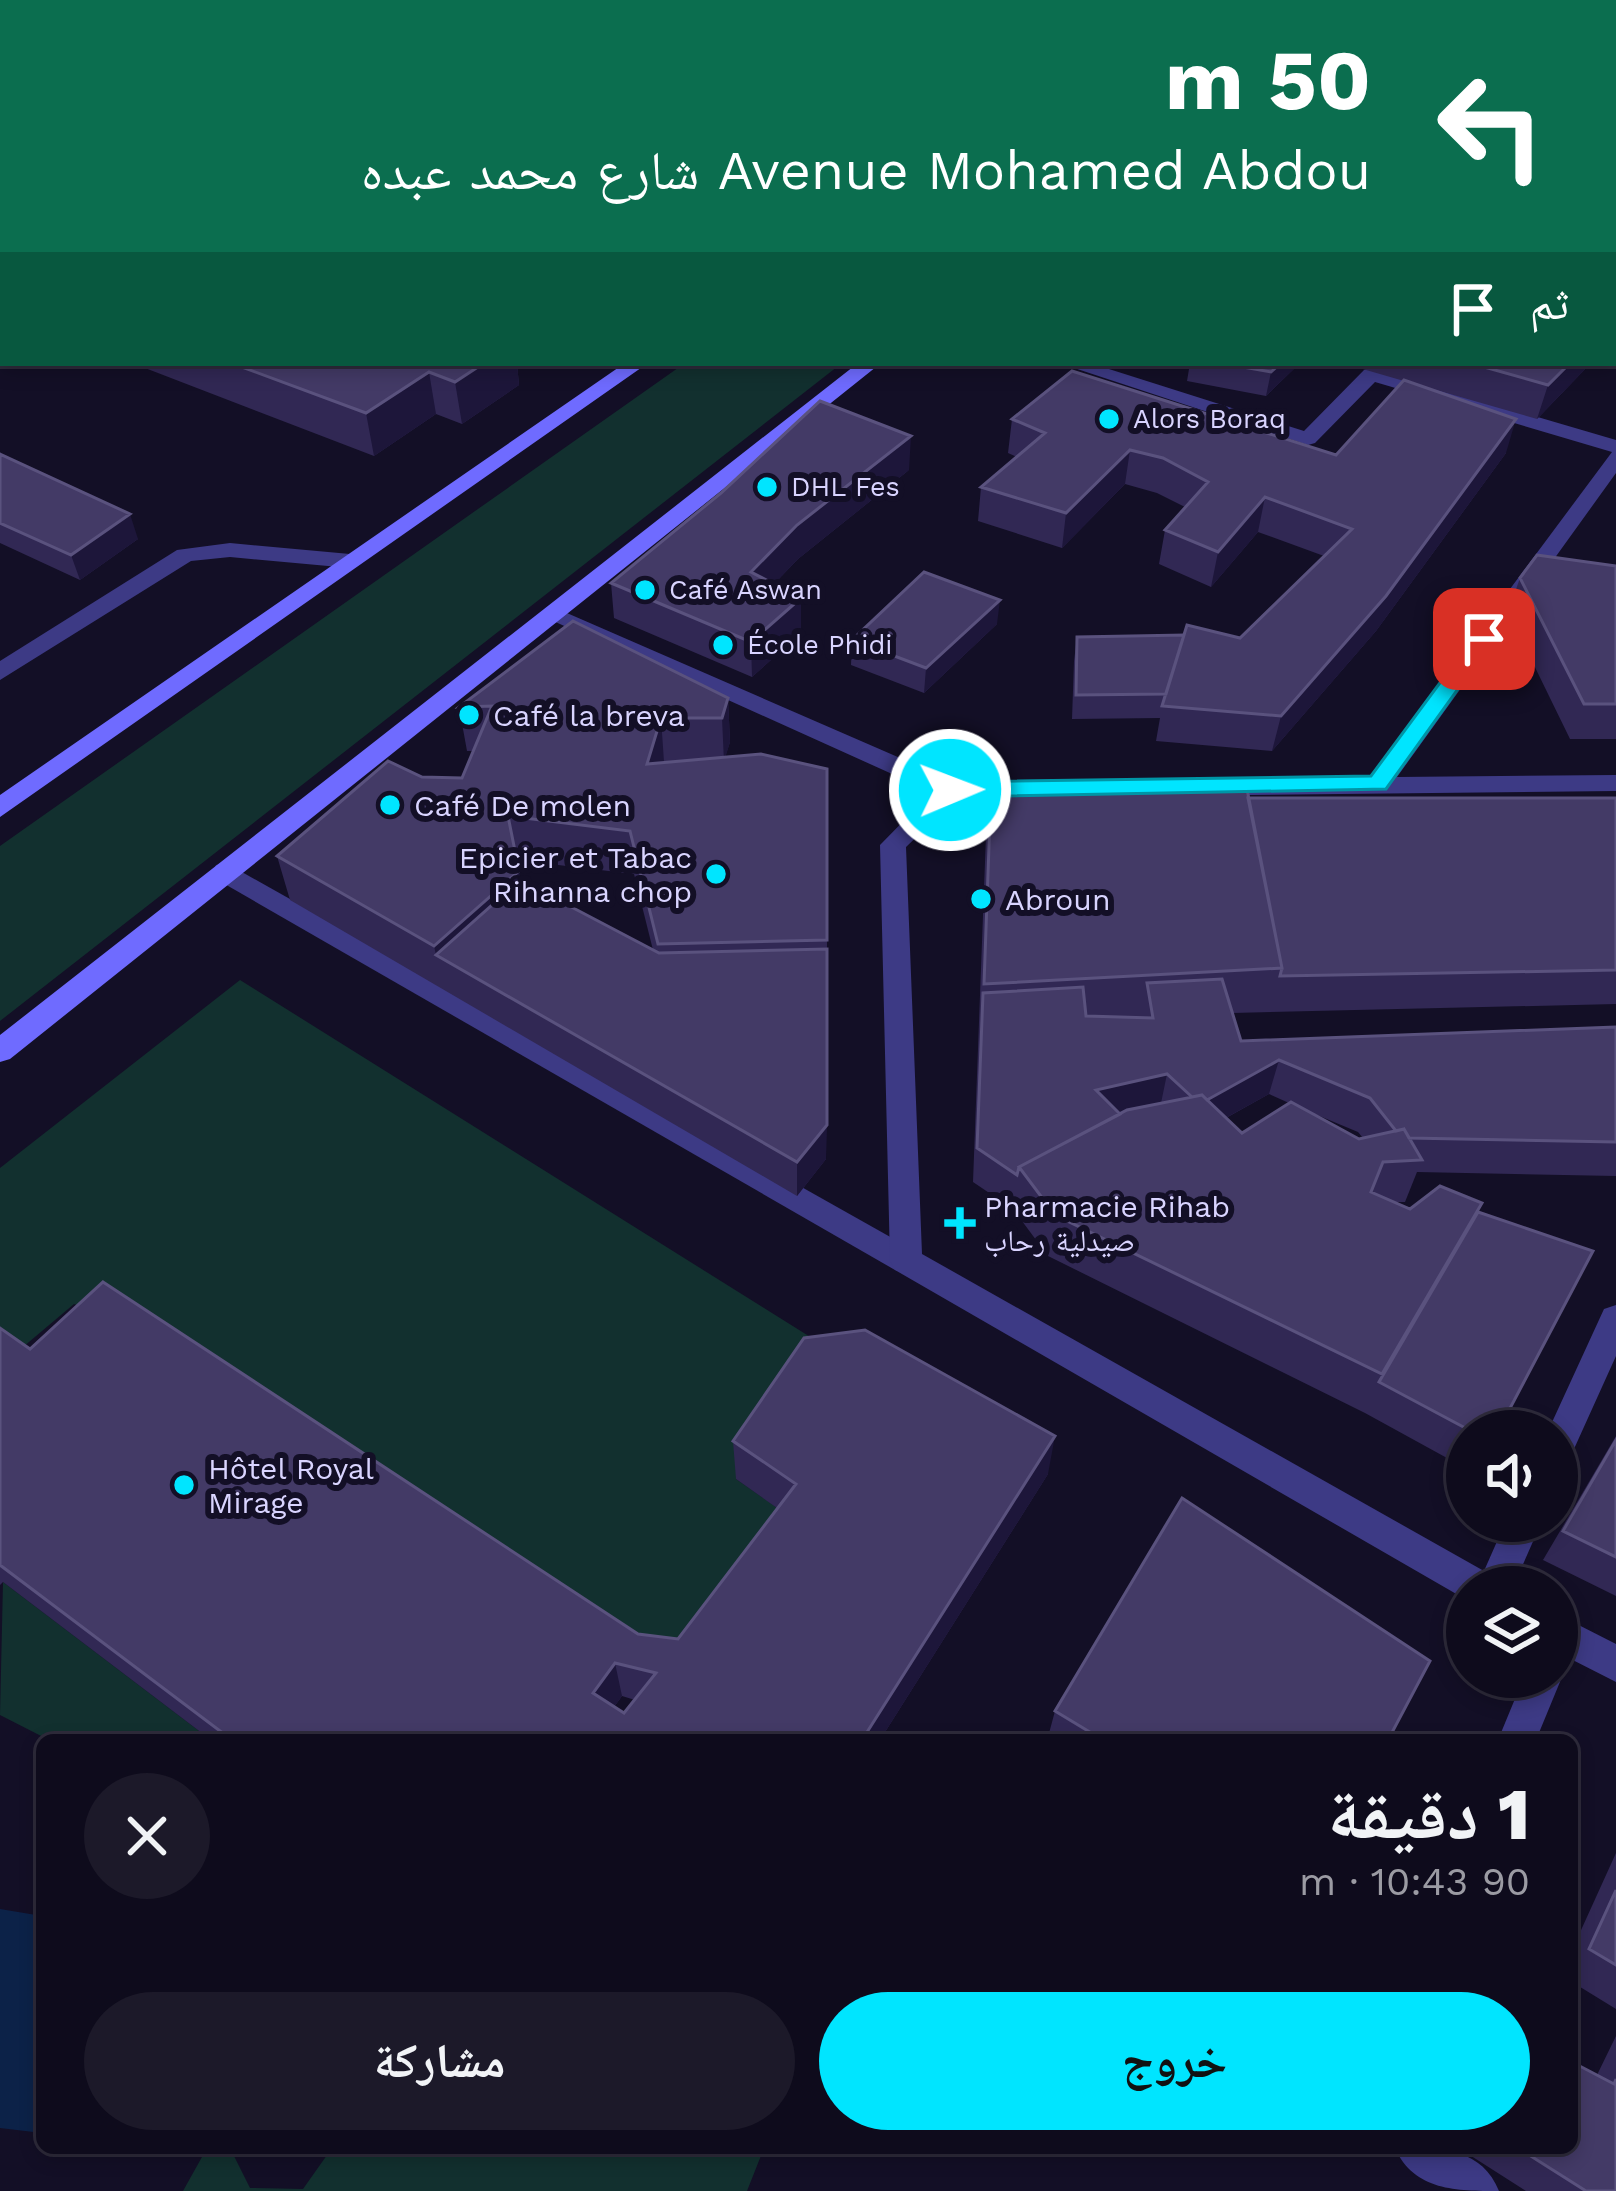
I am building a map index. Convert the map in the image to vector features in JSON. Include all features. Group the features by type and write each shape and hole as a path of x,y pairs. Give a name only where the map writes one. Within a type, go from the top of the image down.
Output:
{"main road":[{"path":"0,808 634,366"},
{"path":"0,1051 867,366"}],"street":[{"path":"1078,366 1308,439 1371,374 1616,447"},
{"path":"1378,784 1616,458"},
{"path":"0,672 185,555 230,550 350,561"},
{"path":"551,615 950,790 1616,783"},
{"path":"906,1261 893,845 950,790"},
{"path":"226,872 1446,1569"},
{"path":"1575,1410 1616,1319"},
{"path":"1578,1647 1616,1664"},
{"path":"1520,1734 1535,1698"},
{"path":"1425,2154 1477,2191"}],"green space":[{"path":"681,366 838,366 0,1021 0,846"},
{"path":"240,980 863,1370 736,1479 796,1521 682,1673 124,1323 74,1304 10,1358 0,1349 0,1168"},
{"path":"3,1582 203,1734 37,1734 0,1715"},
{"path":"204,2154 233,2154 250,2188 303,2189 328,2154 762,2154 747,2191 183,2191"}],"water":[{"path":"0,1909 36,1915 36,2132 0,2128"}],"building":[{"path":"239,366 479,366 455,382 429,372 366,413"},
{"path":"1237,366 1278,366 1271,372"},
{"path":"1481,366 1567,366 1548,385"},
{"path":"1072,371 1336,455 1404,380 1516,419 1386,596 1281,716 1162,706 1187,625 1240,638 1352,529 1265,497 1218,552 1165,530 1208,482 1163,458 1130,450 1066,513 981,487 1045,433 1012,419"},
{"path":"820,401 911,436 797,525 751,572 801,598 751,642 611,583 721,493"},
{"path":"0,454 130,514 71,555 0,523"},
{"path":"1537,555 1616,566 1616,704 1584,704 1520,578"},
{"path":"924,572 1000,600 926,668 852,640"},
{"path":"573,621 728,698 722,718 661,718 647,764 761,754 827,769 827,940 658,944 630,831 508,816 519,871 434,946 277,856 388,761 422,777 462,778 492,706 459,707"},
{"path":"1184,635 1166,694 1076,695 1077,637"},
{"path":"1247,789 1282,968 984,984 991,791"},
{"path":"1248,798 1616,798 1616,970 1280,976"},
{"path":"520,880 659,953 827,949 827,1125 797,1162 436,955"},
{"path":"1222,979 1241,1041 1616,1027 1616,1142 1409,1138 1404,1129 1396,1131 1370,1098 1279,1060 1207,1100 1202,1095 1192,1097 1167,1074 1096,1090 1120,1114 1019,1167 1017,1175 977,1148 983,993 1083,987 1086,1016 1153,1018 1147,983"},
{"path":"1202,1095 1242,1133 1291,1102 1359,1139 1404,1129 1422,1160 1383,1162 1371,1192 1410,1209 1440,1186 1482,1203 1382,1374 1055,1215 1019,1167 1127,1110"},
{"path":"1478,1212 1593,1251 1509,1410 1446,1410 1446,1418 1379,1382"},
{"path":"103,1282 638,1634 678,1639 796,1484 733,1441 804,1338 865,1330 1055,1436 866,1734 224,1734 0,1565 0,1328 30,1349","holes":["615,1663 656,1673 624,1713 593,1693"]},
{"path":"1616,1440 1616,1557 1578,1538 1578,1505"},
{"path":"1182,1498 1430,1661 1391,1734 1093,1734 1055,1711"},
{"path":"1616,1890 1616,1965 1589,1949"},
{"path":"1578,2065 1614,2084 1616,2079 1616,2191 1586,2191 1527,2154 1578,2154"}],"place":[{"name":"Alors Boraq","path":"1109,419"},
{"name":"DHL Fes","path":"767,487"},
{"name":"Café Aswan","path":"645,590"},
{"name":"École Phidi","path":"723,645"},
{"name":"Café la breva","path":"469,715"},
{"name":"Café De molen","path":"390,805"},
{"name":"Epicier et Tabac Rihanna chop","path":"716,874"},
{"name":"Abroun","path":"981,899"},
{"name":"Pharmacie Rihab صيدلية رحاب","path":"960,1223"},
{"name":"Hôtel Royal Mirage","path":"184,1485"}],"route":[{"path":"950,790 1378,784 1484,639"}]}
